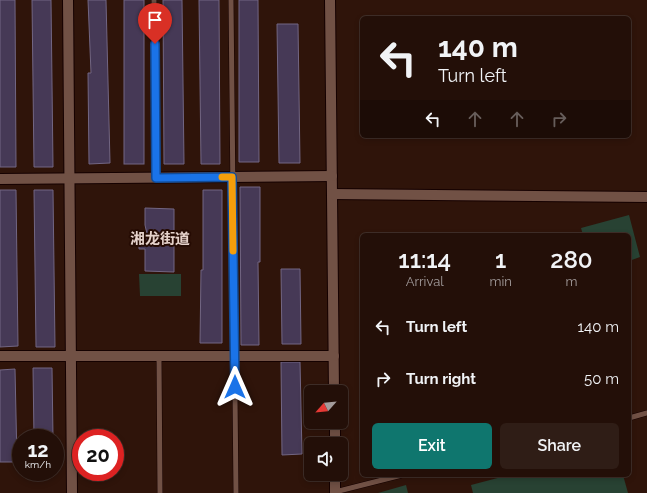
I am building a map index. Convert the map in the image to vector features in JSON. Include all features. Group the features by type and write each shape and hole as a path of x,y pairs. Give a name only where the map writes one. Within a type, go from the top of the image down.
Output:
{"street":[{"path":"68,0 72,493"},
{"path":"330,0 334,385"},
{"path":"0,179 332,176"},
{"path":"332,194 647,197"},
{"path":"0,356 334,356"},
{"path":"335,481 335,492"}],"lane":[{"path":"154,0 156,178"},
{"path":"231,0 236,493"},
{"path":"159,356 160,493"},
{"path":"631,417 647,413"},
{"path":"335,492 394,477"}],"green space":[{"path":"629,215 640,257 631,260 631,233 582,233 581,228"},
{"path":"139,274 181,274 181,296 140,296"},
{"path":"501,477 624,477 628,493 473,493 471,485"},
{"path":"406,485 408,493 378,493"}],"building":[{"path":"0,0 15,0 16,167 0,167"},
{"path":"32,0 51,0 53,167 34,167"},
{"path":"88,0 106,0 110,163 89,164 88,73 91,73"},
{"path":"124,0 144,0 144,164 124,164"},
{"path":"163,0 182,0 184,164 164,164"},
{"path":"199,0 219,0 220,164 201,164"},
{"path":"239,0 258,0 259,162 239,162"},
{"path":"277,24 298,24 300,163 279,163"},
{"path":"240,187 260,187 260,262 258,262 259,345 241,345"},
{"path":"0,190 16,190 18,346 0,347"},
{"path":"34,190 53,190 55,347 36,347"},
{"path":"203,190 222,190 222,343 200,343 201,270 203,270"},
{"path":"145,208 174,209 174,272 145,271 145,249 139,249 139,233 147,234 145,225"},
{"path":"281,269 300,269 301,344 282,344"},
{"path":"281,362 300,362 302,454 282,455"},
{"path":"33,368 52,368 53,429 34,429"},
{"path":"15,369 16,429 12,429 12,462 0,462 0,370"}],"slow traffic":[{"path":"222,177 232,177 233,251"}],"district":[{"name":"湘龙街道","path":"160,239"}],"route":[{"path":"155,44 156,178 232,177 235,387"}]}
